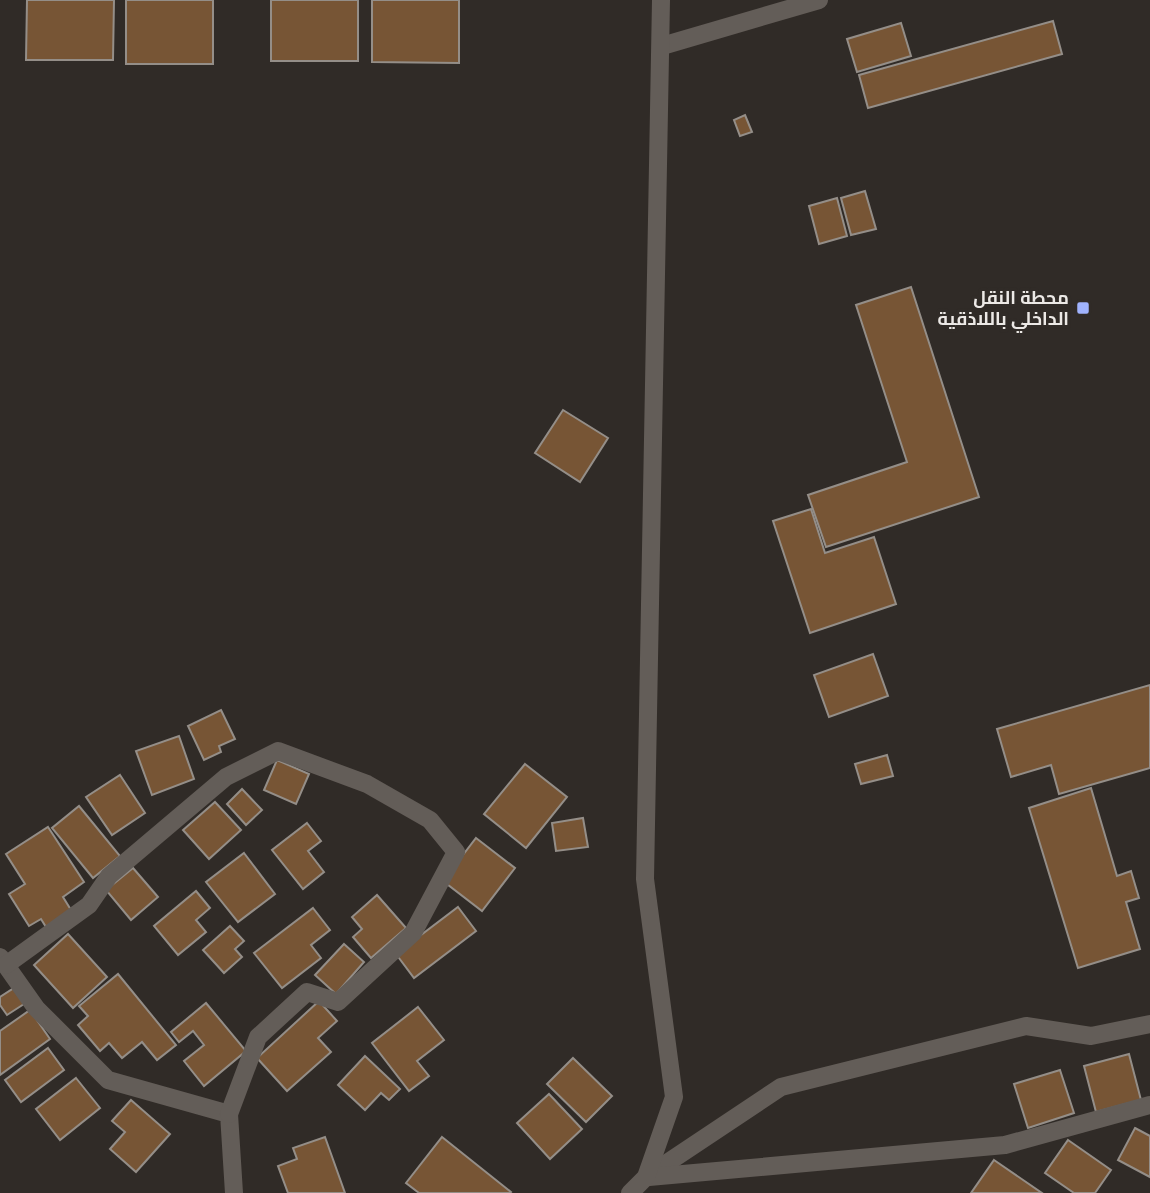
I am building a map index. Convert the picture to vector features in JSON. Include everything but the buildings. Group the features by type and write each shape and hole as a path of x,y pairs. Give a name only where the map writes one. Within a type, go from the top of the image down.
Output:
{"street":[{"path":"646,1177 674,1097 645,879 661,0"},
{"path":"662,46 819,0"},
{"path":"229,1114 108,1080 36,1008 3,961 89,905 109,876 226,777 278,751 367,784 430,820 456,852 413,933 338,1002 307,992 258,1037 229,1114 234,1193"},
{"path":"630,1193 646,1177 780,1087 1026,1026 1091,1036 1150,1024"},
{"path":"646,1177 1005,1145 1150,1105"}],"place":[{"name":"محطة النقل الداخلي باللاذقية","path":"1083,308"}]}
